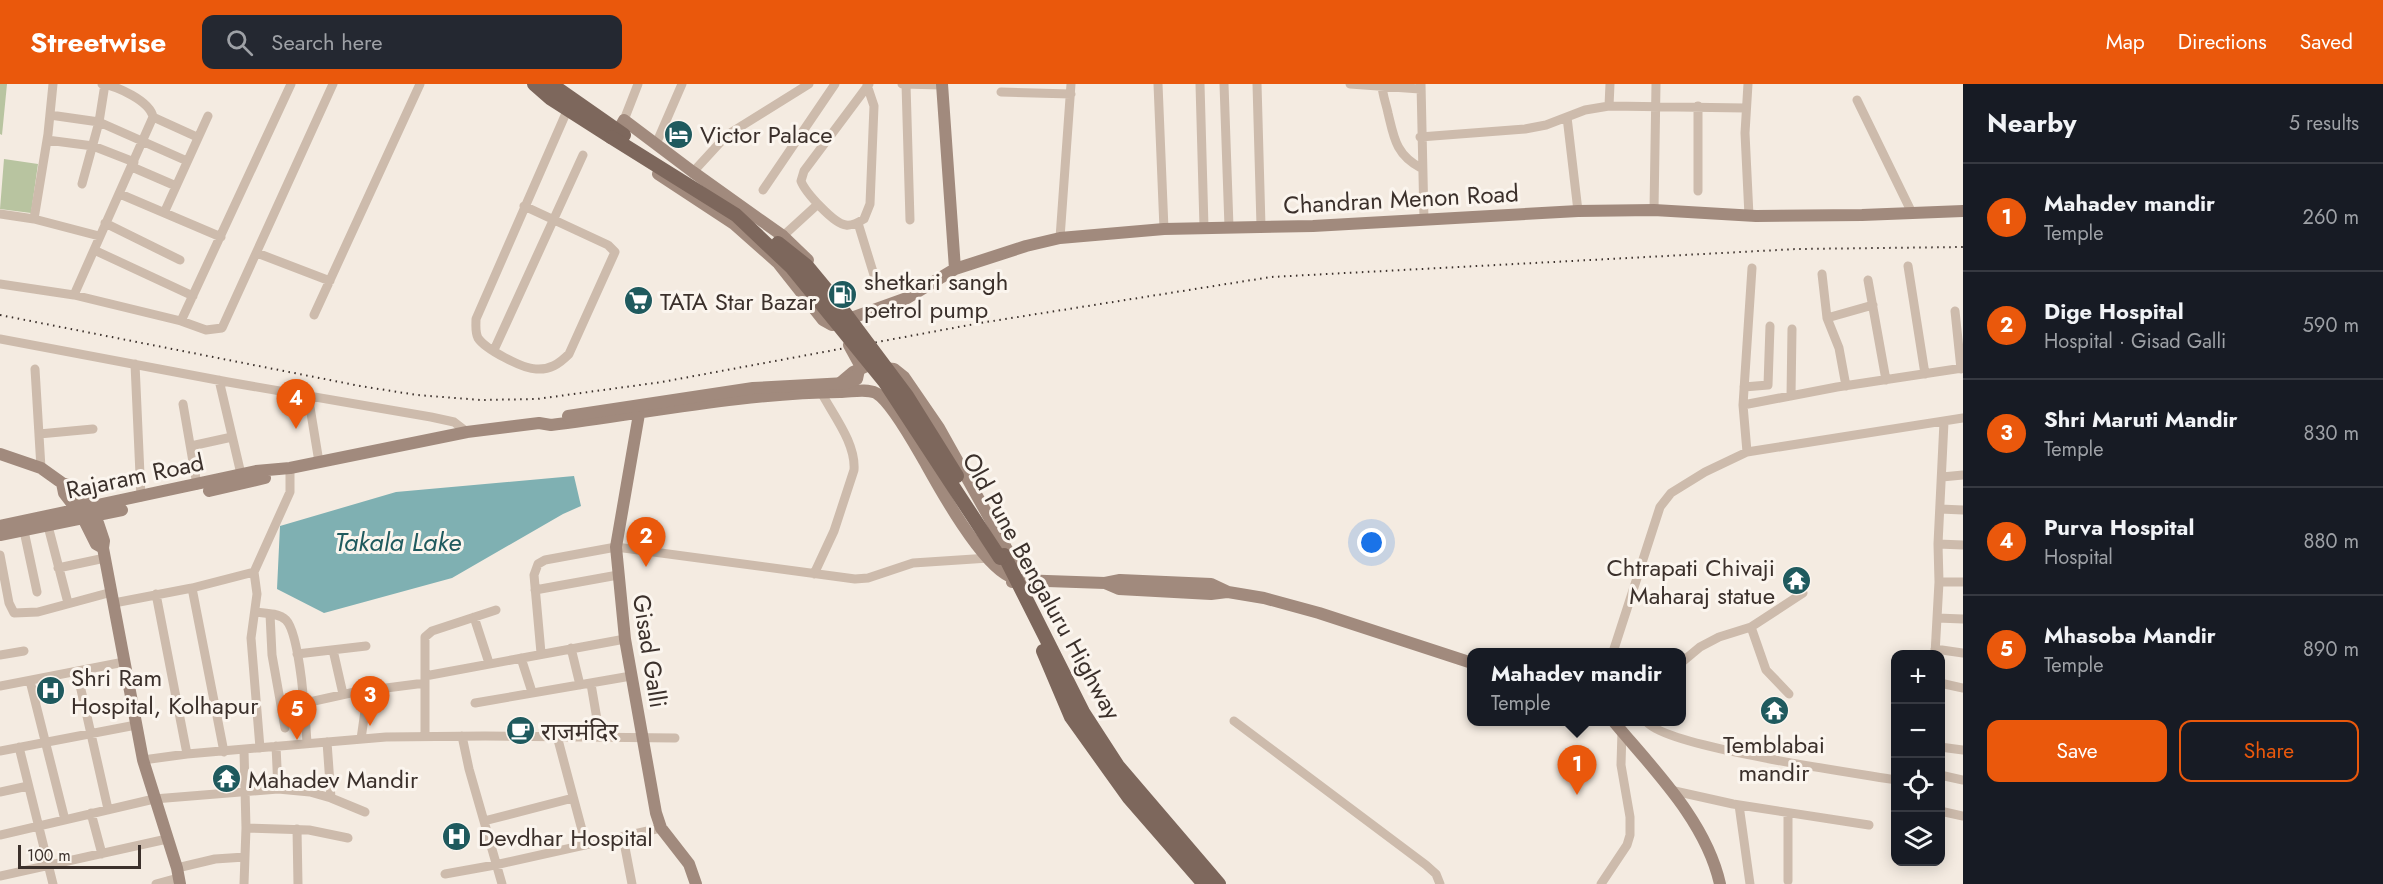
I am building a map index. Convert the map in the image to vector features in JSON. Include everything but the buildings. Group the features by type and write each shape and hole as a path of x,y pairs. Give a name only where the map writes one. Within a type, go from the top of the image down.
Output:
{"main road":[{"name":"Old Pune Bengaluru Highway","path":"534,84 619,131 741,212 807,266 907,396 997,557"},
{"name":"Old Pune Bengaluru Highway","path":"551,84 570,104"},
{"name":"Old Pune Bengaluru Highway","path":"619,131 736,215 792,268 841,326 884,381 997,557 1013,578 1083,712 1118,766 1219,884"},
{"name":"Old Pune Bengaluru Highway","path":"1013,578 1071,717 1129,798 1204,884"}],"street":[{"path":"34,219 47,140 53,84"},
{"path":"74,295 153,117 149,107 118,85 103,84 99,122 82,184"},
{"path":"181,321 291,84"},
{"path":"0,284 74,295 181,321 206,330 222,328 333,84"},
{"path":"314,315 420,84"},
{"path":"638,84 619,131 656,144 783,236 856,315"},
{"path":"656,144 682,84"},
{"path":"693,172 727,135 809,84"},
{"path":"763,190 835,84"},
{"path":"902,84 942,84 954,269"},
{"path":"906,84 910,220"},
{"path":"1158,84 1164,229"},
{"path":"1200,84 1204,227"},
{"path":"1224,84 1229,227"},
{"path":"1257,84 1261,226"},
{"path":"1350,84 1420,87 1424,220"},
{"path":"1609,106 1610,84"},
{"path":"1654,210 1656,84"},
{"path":"1748,84 1745,108 1749,216"},
{"path":"868,85 874,106 870,204 868,213 858,223 847,225 840,223 818,204 802,186 801,177 868,85"},
{"path":"1382,86 1395,141 1400,152 1410,162 1422,168"},
{"path":"1001,92 1071,89 1060,238"},
{"path":"1857,100 1912,213"},
{"path":"524,206 613,248 614,258 569,354 558,364 535,369 524,367 494,351 478,338 476,320 524,206 570,104"},
{"path":"1420,137 1525,129 1585,110 1609,106 1745,108"},
{"path":"1698,106 1698,191"},
{"path":"50,115 99,122 187,161"},
{"path":"153,117 197,137"},
{"path":"164,213 208,117"},
{"path":"1567,117 1578,212"},
{"name":"Chandran Menon Road","path":"619,131 615,143 734,224 778,263 826,323 832,325 907,298 954,269 1026,246 1060,238 1164,229 1578,212 1654,210 1749,216 1963,210"},
{"path":"47,140 92,146 176,186"},
{"path":"494,351 583,155"},
{"path":"120,194 221,237"},
{"path":"783,236 818,204"},
{"path":"0,214 34,219 99,236"},
{"path":"105,223 180,260"},
{"path":"858,223 874,275"},
{"path":"94,250 193,296"},
{"path":"257,253 330,281"},
{"path":"1908,266 1925,374"},
{"path":"1747,452 1743,405 1752,268"},
{"path":"1822,274 1827,318 1839,348 1845,386"},
{"path":"1868,280 1886,380"},
{"path":"1827,318 1873,304"},
{"path":"1743,405 1962,368 1955,311"},
{"path":"539,423 550,418 753,388 846,383 857,378 860,365 843,337 841,326"},
{"path":"1744,387 1768,385 1770,326"},
{"path":"1791,396 1792,329"},
{"path":"0,339 454,422 467,432"},
{"path":"135,364 141,497"},
{"path":"826,392 866,366 894,369 904,377 939,428 1014,563 1013,578 1105,583 1119,589 1211,594 1228,592 1264,598 1319,613 1467,661"},
{"path":"35,369 41,468"},
{"path":"219,380 241,474"},
{"path":"539,423 551,425 775,394 869,391 884,399 911,437 967,531 997,557"},
{"path":"814,574 834,531 854,470 854,460 849,445 826,392"},
{"path":"308,394 319,462"},
{"path":"183,404 197,485"},
{"name":"Gisad Galli","path":"639,414 616,547 624,639 653,799 661,828 684,856 696,884"},
{"path":"1614,648 1659,507 1671,493 1705,472 1747,452 1963,418"},
{"path":"1935,650 1940,582 1938,544 1944,422"},
{"name":"Rajaram Road","path":"86,513 141,497 241,474 269,469 285,469 467,432 539,423"},
{"path":"39,434 93,429"},
{"path":"191,446 232,437"},
{"path":"0,454 41,468 62,483 64,493 86,513 104,542 104,553 142,760 178,877"},
{"path":"260,748 251,638 257,594 254,572 290,492 285,469"},
{"name":"Rajaram Road","path":"0,526 86,513 271,476 285,469"},
{"path":"1942,477 1963,475"},
{"path":"1941,509 1963,510"},
{"path":"0,535 48,526 86,513"},
{"path":"48,526 68,603"},
{"path":"24,531 37,592"},
{"path":"1938,544 1963,545"},
{"path":"541,653 534,569 545,560 616,547 855,579 868,578 913,563 997,557"},
{"path":"58,568 104,553"},
{"path":"0,555 9,603 15,613 38,612 68,603 192,588 254,572"},
{"path":"535,590 618,575"},
{"path":"1940,582 1963,582"},
{"path":"192,588 224,752"},
{"path":"1686,659 1700,647 1719,637 1751,627 1803,593"},
{"path":"156,594 187,754"},
{"path":"426,736 424,643 427,634 496,610"},
{"path":"255,612 279,616 287,621 297,654 307,743"},
{"path":"270,614 272,656 285,728"},
{"path":"474,617 489,663"},
{"path":"1937,618 1963,619"},
{"path":"1751,627 1766,670 1773,680 1789,694"},
{"path":"304,703 425,679 489,663 624,639"},
{"path":"297,654 366,646"},
{"path":"572,648 580,685"},
{"path":"333,650 343,694"},
{"path":"0,655 24,651"},
{"path":"1945,652 1963,652"},
{"path":"521,658 532,692"},
{"path":"0,686 124,662"},
{"path":"77,672 108,809"},
{"path":"475,703 631,676"},
{"path":"30,681 65,820"},
{"path":"591,684 600,737"},
{"path":"1945,684 1963,688"},
{"path":"361,739 368,690"},
{"path":"1234,721 1426,865 1436,874 1440,884"},
{"path":"0,751 136,725"},
{"path":"1601,884 1627,845 1630,835 1630,817 1621,765 1618,726"},
{"path":"1619,726 1670,790 1704,838 1720,884"},
{"path":"1653,726 1660,731 1738,753 1891,779"},
{"path":"142,760 307,743 426,736 675,738"},
{"path":"462,736 469,769 502,884"},
{"path":"557,736 586,845"},
{"path":"327,742 331,798"},
{"path":"276,746 278,789"},
{"path":"19,747 53,884"},
{"path":"1945,748 1963,750"},
{"path":"244,750 246,828 244,884"},
{"path":"1945,776 1963,780"},
{"path":"0,792 28,786"},
{"path":"0,835 154,799 278,789 310,792 365,812"},
{"path":"1670,790 1739,805 1869,825"},
{"path":"484,821 573,798"},
{"path":"1739,805 1750,884"},
{"path":"1945,812 1963,816"},
{"path":"91,813 102,854"},
{"path":"1788,813 1788,881"},
{"path":"246,828 297,830 348,838"},
{"path":"445,874 661,828"},
{"path":"297,830 298,884"},
{"path":"623,837 632,884"},
{"path":"0,876 167,839"},
{"path":"156,884 178,877 215,859 245,857"}],"green space":[{"path":"0,84 7,84 2,135 0,134"},
{"path":"4,159 38,164 31,213 0,209"}],"water":[{"name":"Takala Lake","path":"574,476 581,506 452,578 324,613 277,589 280,526 396,492"}],"railway":[{"path":"0,315 360,386 417,395 481,400 537,399 662,382 980,323 1271,277 1797,249 1963,247"}],"place":[{"name":"Victor Palace","path":"679,134"},
{"name":"shetkari sangh petrol pump","path":"843,295"},
{"name":"TATA Star Bazar","path":"639,301"},
{"name":"Purva Hospital","path":"296,429"},
{"name":"Dige Hospital","path":"646,567"},
{"name":"Chtrapati Chivaji Maharaj statue","path":"1796,581"},
{"name":"Shri Ram Hospital, Kolhapur","path":"50,691"},
{"name":"Temblabai mandir","path":"1774,711"},
{"name":"Shri Maruti Mandir","path":"370,726"},
{"name":"राजमंदिर","path":"520,731"},
{"name":"Mhasoba Mandir","path":"297,740"},
{"name":"Mahadev Mandir","path":"227,779"},
{"name":"Mahadev mandir","path":"1577,795"},
{"name":"Devdhar Hospital","path":"457,837"}]}
